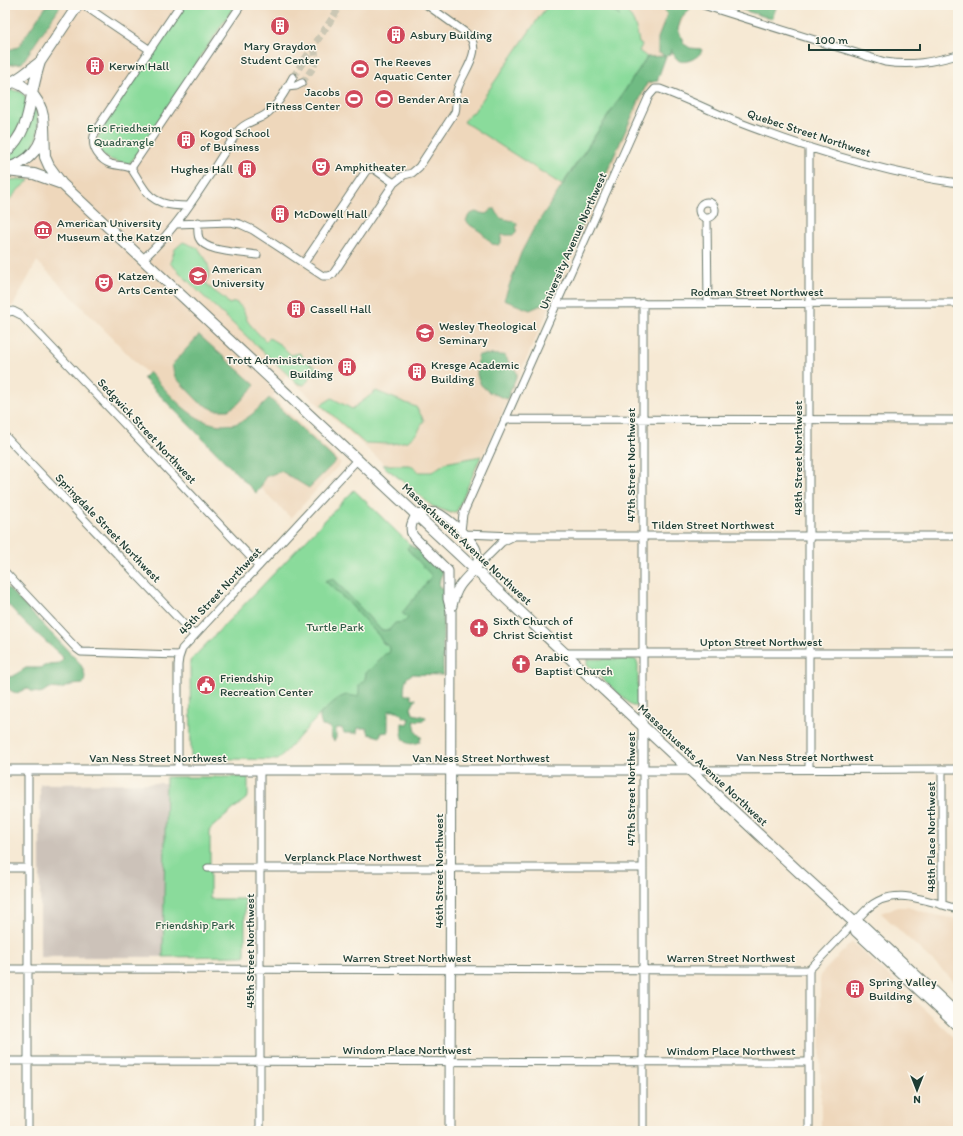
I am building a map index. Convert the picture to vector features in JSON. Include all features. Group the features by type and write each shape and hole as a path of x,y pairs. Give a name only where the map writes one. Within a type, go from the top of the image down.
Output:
{"main road":[{"path":"5,87 10,80 40,62 83,7"},
{"path":"5,153 17,141 24,129 40,62"},
{"path":"10,80 24,86 32,93"},
{"name":"Massachusetts Avenue Northwest","path":"32,93 42,111 45,156 49,166 62,184 689,770 854,922 861,924 958,1015"},
{"path":"5,168 21,163 30,155 38,143 44,126"},
{"name":"Massachusetts Avenue Northwest","path":"5,171 34,174 62,184"},
{"name":"Massachusetts Avenue Northwest","path":"854,922 856,931 958,1026"}],"street":[{"path":"180,5 98,127 94,136 95,147 100,158 110,164 131,168 144,188 158,202 188,206"},
{"path":"131,168 241,5"},
{"path":"176,224 230,222 240,224 253,230 323,276 333,274 394,183 419,168 455,112 457,106 455,98 474,51 474,43 471,37 427,5"},
{"path":"703,5 885,62 916,64 958,55"},
{"path":"83,7 150,50"},
{"path":"143,259 176,224 238,131 245,124 268,113 293,77"},
{"path":"287,87 302,84"},
{"name":"Quebec Street Northwest","path":"657,88 731,119 809,147 893,171 958,183"},
{"name":"University Avenue Northwest","path":"462,532 463,514 649,96 657,88"},
{"name":"48th Street Northwest","path":"809,147 809,769"},
{"path":"304,263 366,171 369,169 374,169 394,183"},
{"path":"707,218 708,303"},
{"path":"198,222 199,238 209,248 257,256"},
{"name":"47th Street Northwest","path":"643,303 643,1131"},
{"name":"Rodman Street Northwest","path":"557,304 958,303"},
{"name":"Sedgwick Street Northwest","path":"5,313 13,311 18,313 259,566"},
{"path":"506,420 958,420"},
{"name":"Springdale Street Northwest","path":"5,436 194,635"},
{"name":"45th Street Northwest","path":"178,770 178,665 180,655 184,647 357,460"},
{"path":"421,512 434,512 442,514 475,545 477,551 478,557 475,569 460,584 455,594 451,611 448,599 448,571 413,536 411,532 411,525 416,515 421,512"},
{"path":"448,519 463,514"},
{"name":"Tilden Street Northwest","path":"462,532 516,536 958,536"},
{"name":"Tilden Street Northwest","path":"475,569 502,542 516,536"},
{"path":"5,572 81,652 180,655"},
{"name":"46th Street Northwest","path":"450,1131 451,611"},
{"name":"Upton Street Northwest","path":"565,653 958,653"},
{"name":"48th Place Northwest","path":"942,769 942,905"},
{"name":"Van Ness Street Northwest","path":"5,770 958,769"},
{"path":"28,770 28,1131"},
{"name":"45th Street Northwest","path":"260,770 260,1131"},
{"path":"5,868 27,868"},
{"name":"Verplanck Place Northwest","path":"208,868 643,868"},
{"path":"809,1131 809,970 874,903 890,896 907,896 958,909"},
{"name":"Warren Street Northwest","path":"5,969 809,970"},
{"name":"Windom Place Northwest","path":"5,1061 809,1062"}],"shaded area":[{"name":"American University","path":"5,5 690,5 652,86 648,89 457,513 452,515 431,507 286,375 273,397 341,463 291,518 205,433 37,261 13,306 5,307 5,168 44,118 22,85 29,73 23,66 5,66"},
{"path":"166,783 163,957 40,957 40,784"},
{"path":"896,907 907,907 934,915 958,919 958,985 881,913"},
{"path":"852,942 958,1041 958,1131 821,1131 820,979 822,973"}],"green space":[{"path":"47,5 61,5 22,63 5,65 5,51 18,47"},
{"name":"Eric Friedheim Quadrangle","path":"185,5 235,5 132,161 128,164 109,159 104,156 97,146 97,140 100,132"},
{"path":"549,5 604,5 620,16 607,5 620,5 634,22 639,43 642,45 639,51 647,57 562,185 464,122 471,112 473,113"},
{"path":"663,5 693,5 681,19 678,29 684,44 690,48 701,49 701,53 692,60 684,62 676,58 671,49 670,54 666,56 657,81 647,83 548,302 530,310 504,300 521,253 533,230 647,57 665,56 658,52 658,38 667,15"},
{"path":"738,5 777,5 772,19 740,9"},
{"path":"12,90 21,92 25,96 26,103 21,123 5,147 5,94"},
{"path":"34,107 38,120 38,132 34,144 23,156 5,164 5,158 13,151"},
{"path":"19,179 30,180 19,189 5,205 5,181"},
{"path":"492,209 495,209 500,218 513,221 517,224 516,232 513,235 501,235 501,243 499,245 492,244 481,232 466,221 469,215 475,212 486,214"},
{"path":"183,242 198,248 207,261 210,273 206,283 208,286 224,298 229,304 235,302 240,305 248,322 264,340 266,341 269,338 271,339 281,345 291,355 300,353 307,362 317,367 317,371 312,371 308,381 304,385 297,383 200,293 170,263 175,249"},
{"path":"199,335 255,385 238,404 228,410 215,410 199,402 175,377 172,365"},
{"path":"479,355 504,355 516,370 517,375 507,399 489,392 481,385 477,375"},
{"path":"149,372 183,407 192,414 213,424 225,425 240,422 253,413 269,398 336,461 309,488 281,471 265,477 261,487 256,493 143,378"},
{"path":"376,391 416,407 424,420 418,432 408,441 392,444 364,443 321,405 332,398 352,409"},
{"path":"481,456 457,511 451,513 432,506 382,465 410,465 419,472 432,472 445,463"},
{"name":"Turtle Park","path":"354,490 439,573 402,672 402,711 323,711 278,760 191,758 190,661"},
{"path":"410,545 423,553 443,572 439,587 443,588 443,675 412,674 407,678 405,685 404,694 411,695 412,698 416,699 411,708 413,714 426,717 424,720 414,721 416,732 422,738 420,738 420,742 415,744 407,743 402,734 402,723 408,724 410,719 403,717 398,711 390,710 388,713 388,732 381,733 380,737 369,734 367,728 358,728 357,733 344,733 342,728 336,728 336,738 334,741 330,727 322,726 320,714 340,697 348,695 358,696 359,685 365,679 366,673 385,654 389,653 390,650 389,646 383,643 379,636 349,603 325,581 333,578 381,630 389,630 395,623 404,622 408,618 402,613 432,576 409,551 407,548"},
{"path":"5,585 77,660 85,676 83,684 71,685 61,689 49,688 41,693 33,692 27,688 17,693 8,688 5,678 13,676 26,668 40,668 49,664 59,663 63,659 62,656 24,622 5,601"},
{"path":"588,659 636,660 638,664 637,706 632,706 587,664"},
{"name":"Friendship Park","path":"166,777 248,777 248,797 210,829 210,899 245,899 245,956 163,957"}],"tunnel":[{"path":"293,77 341,5"},
{"path":"302,83 314,66 316,58 313,46"}],"place":[{"name":"Mary Graydon Student Center","path":"280,26"},
{"name":"Asbury Building","path":"396,35"},
{"name":"Kerwin Hall","path":"95,66"},
{"name":"The Reeves Aquatic Center","path":"360,69"},
{"name":"Jacobs Fitness Center","path":"354,99"},
{"name":"Bender Arena","path":"384,99"},
{"name":"Kogod School of Business","path":"186,140"},
{"name":"Amphitheater","path":"321,167"},
{"name":"Hughes Hall","path":"247,169"},
{"name":"McDowell Hall","path":"280,214"},
{"name":"American University Museum at the Katzen","path":"43,230"},
{"name":"American University","path":"198,276"},
{"name":"Katzen Arts Center","path":"104,283"},
{"name":"Cassell Hall","path":"296,309"},
{"name":"Wesley Theological Seminary","path":"425,333"},
{"name":"Trott Administration Building","path":"347,367"},
{"name":"Kresge Academic Building","path":"417,372"},
{"name":"Sixth Church of Christ Scientist","path":"479,628"},
{"name":"Arabic Baptist Church","path":"521,664"},
{"name":"Friendship Recreation Center","path":"206,685"},
{"name":"Spring Valley Building","path":"855,989"}]}
